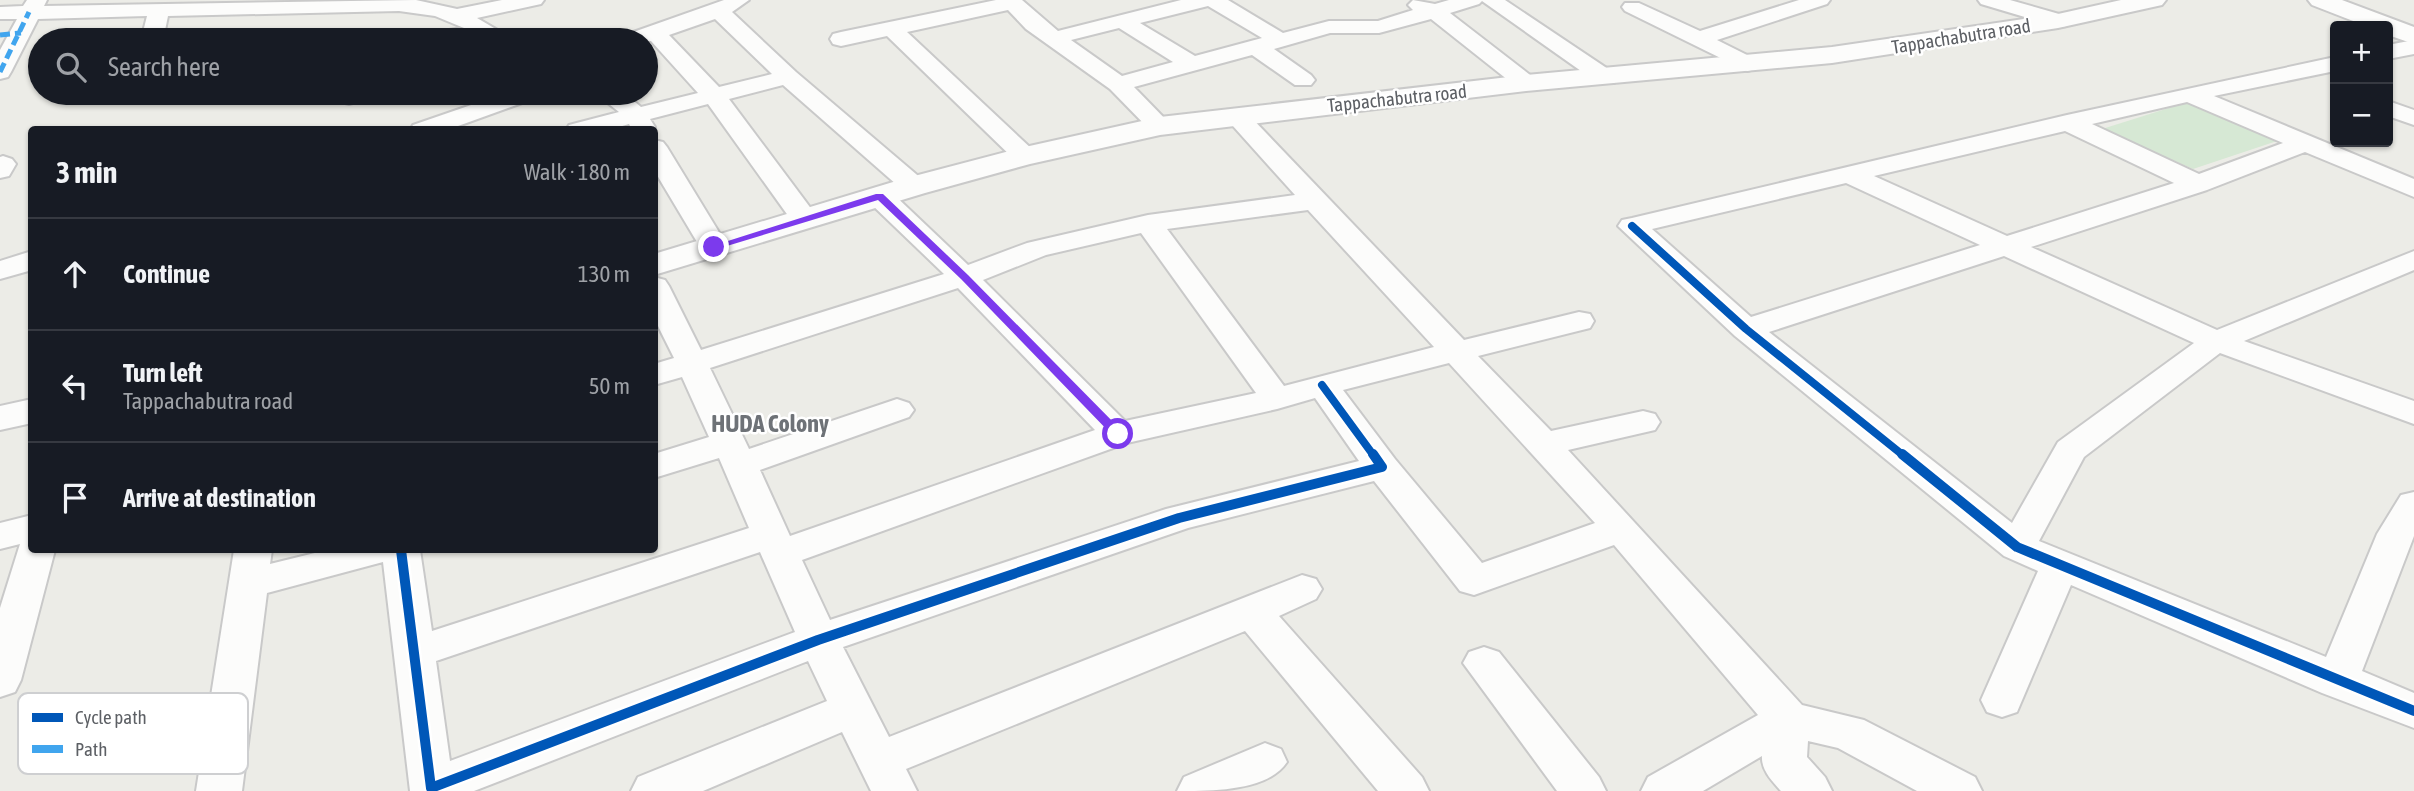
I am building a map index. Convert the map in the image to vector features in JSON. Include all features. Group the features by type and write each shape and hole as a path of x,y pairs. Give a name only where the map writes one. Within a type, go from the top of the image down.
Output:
{"main road":[{"name":"Tappachabutra road","path":"658,264 914,186 1025,156 1160,126 1526,83 1606,78 1832,55 2058,21 2154,0"},
{"path":"2320,0 2414,36"},
{"path":"0,418 28,412"}],"street":[{"path":"458,15 534,0"},
{"path":"658,32 719,11 739,0"},
{"path":"1138,0 1158,12"},
{"path":"1055,38 1206,0"},
{"path":"1213,0 1280,40"},
{"path":"1403,0 1434,11 1526,83"},
{"path":"1118,84 1329,27 1379,27 1472,0"},
{"path":"1491,0 1606,78"},
{"path":"1625,4 1653,0"},
{"path":"1698,39 1820,0"},
{"path":"1989,0 2058,21"},
{"path":"841,39 1011,2 1034,24 1118,84 1160,126"},
{"path":"0,13 33,6 159,10 401,3 433,7 458,15 479,28"},
{"path":"1625,4 1747,64"},
{"path":"6,51 33,6"},
{"path":"155,28 159,10"},
{"path":"719,11 788,77 914,186"},
{"path":"1122,21 1189,63"},
{"path":"892,29 1025,156"},
{"path":"1255,47 1303,80"},
{"path":"2393,51 2414,47"},
{"path":"658,49 715,97 804,218"},
{"path":"2330,65 2189,93 1632,226 1746,329 2017,547 2414,711"},
{"path":"2296,72 2330,86"},
{"path":"609,126 639,122 788,77"},
{"path":"2189,93 2414,189"},
{"path":"433,126 494,105"},
{"path":"624,105 639,122"},
{"path":"2393,110 2414,118"},
{"path":"1236,116 1312,201 1621,528 1788,719 1848,733 1959,791"},
{"path":"2067,122 2198,184"},
{"path":"1746,329 2198,184 2305,143"},
{"path":"658,154 714,247"},
{"path":"1849,175 2216,341 2414,414"},
{"path":"879,196 964,277 1118,434"},
{"path":"658,374 964,277 1037,249 1148,223 1312,201"},
{"path":"1148,223 1277,399"},
{"path":"2017,547 2070,450 2216,341 2414,260"},
{"path":"0,270 28,261"},
{"path":"658,294 695,364 818,640 886,776 1302,589"},
{"path":"413,653 775,544 1118,434 1277,399 1322,385 1579,321"},
{"path":"1322,385 1382,467 1474,581 1621,528"},
{"path":"658,465 734,454 897,410"},
{"path":"1543,444 1643,422"},
{"path":"401,553 431,788 818,640 1179,518 1382,467"},
{"path":"2337,681 2408,526"},
{"path":"0,536 28,529"},
{"path":"3,658 35,553"},
{"path":"233,693 251,567 355,553"},
{"path":"2002,701 2060,565"},
{"path":"1252,612 1406,791"},
{"path":"1484,663 1583,791"},
{"path":"654,791 704,781 853,709"},
{"path":"1664,791 1788,719"},
{"path":"1788,719 1784,763 1809,791"},
{"path":"1200,791 1265,762"}],"green space":[{"path":"2188,102 2280,140 2193,169 2102,129"}],"marked path":[{"path":"0,72 29,12"},
{"path":"0,35 21,33"}],"cycle path":[{"path":"1632,226 1746,329 2017,547 2414,711"},
{"path":"401,553 431,788 818,640 1179,518 1382,467 1322,385"}],"district":[{"name":"HUDA Colony","path":"770,423"}],"route":[{"path":"714,247 879,196 964,277 1118,434"}]}
